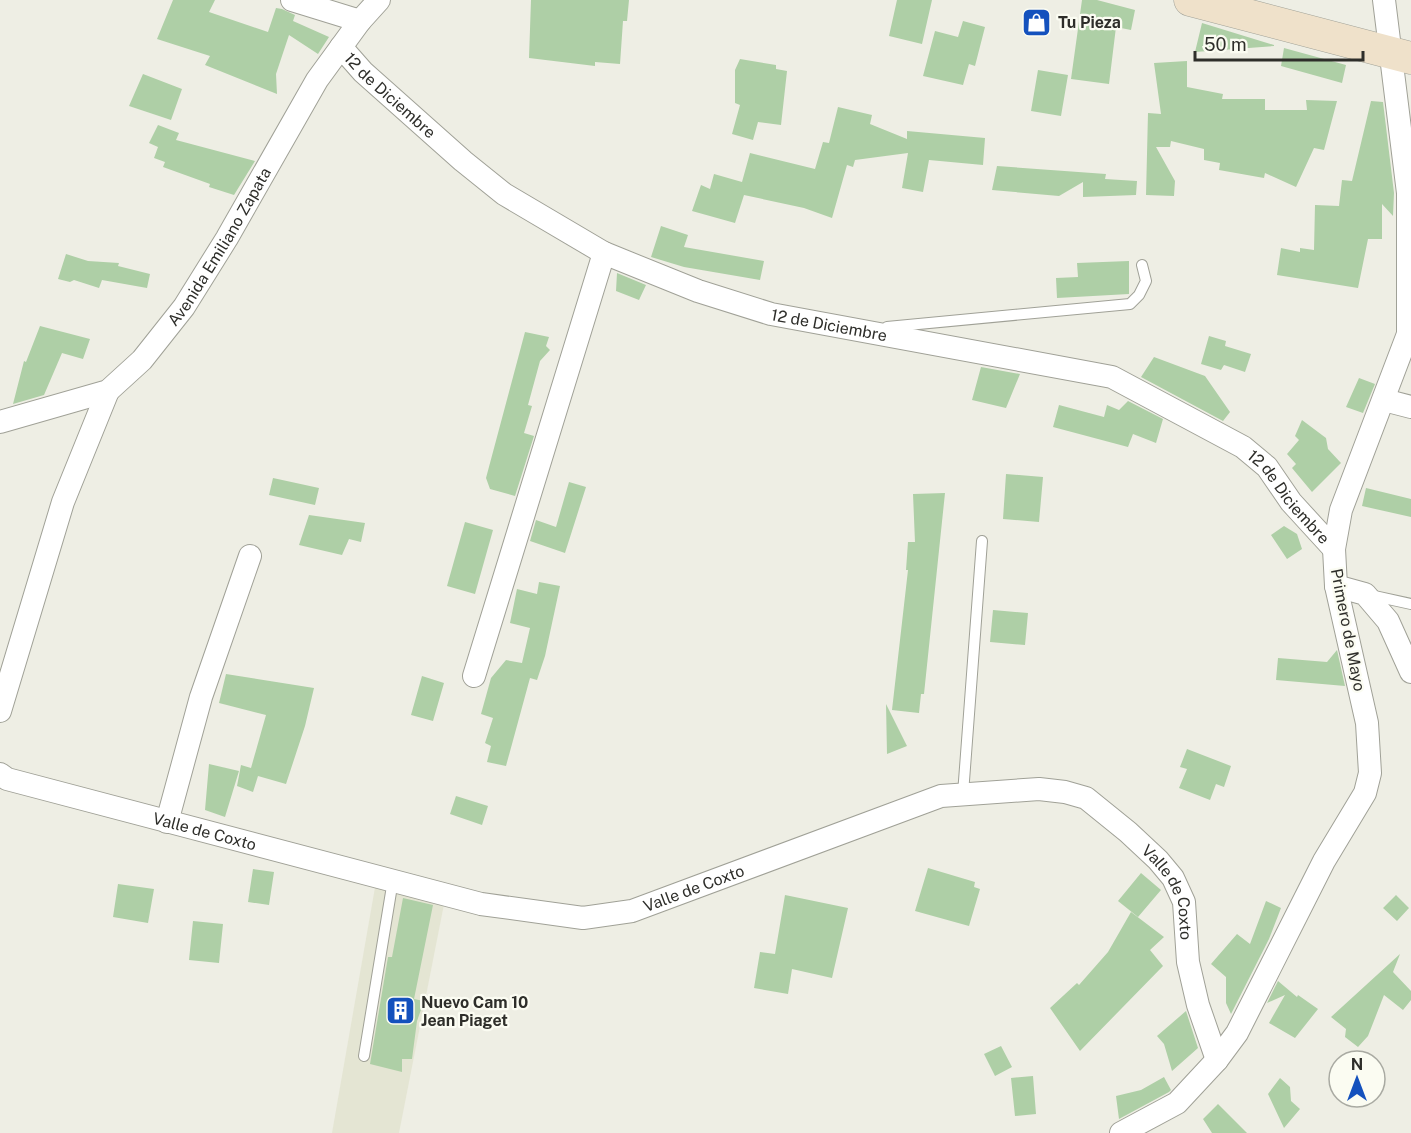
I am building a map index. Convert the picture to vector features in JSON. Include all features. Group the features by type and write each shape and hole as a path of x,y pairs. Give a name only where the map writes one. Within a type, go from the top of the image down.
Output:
{"main road":[{"path":"1190,0 1400,54"}],"street":[{"path":"292,0 360,21"},
{"name":"Avenida Emiliano Zapata","path":"0,422 108,391 142,360 184,307 227,238 317,80 360,21 379,0"},
{"name":"Primero de Mayo","path":"1121,1133 1177,1103 1217,1060 1237,1033 1324,861 1365,793 1370,773 1367,723 1336,586 1334,549 1341,510 1408,334 1408,193 1400,54 1384,0"},
{"name":"12 de Diciembre","path":"341,47 363,72 463,161 504,194 604,253 698,291 771,314 1112,377 1243,447 1267,467 1291,502 1334,549"},
{"path":"474,676 604,253"},
{"path":"0,711 63,502 108,391"},
{"path":"1384,400 1411,407"},
{"path":"167,822 201,697 250,556"},
{"path":"1336,586 1365,594 1388,621 1411,672"},
{"name":"Valle de Coxto","path":"0,774 7,779 481,904 583,918 632,911 941,796 1039,789 1086,798 1158,860 1173,878 1184,902 1188,962 1198,1005 1217,1060"}],"lane":[{"path":"856,328 907,326 1130,304 1139,295 1146,281 1142,265"},
{"path":"963,794 982,541"},
{"path":"1365,594 1411,604"},
{"path":"364,1056 393,880"}],"shaded area":[{"path":"377,876 446,894 399,1133 332,1133"}],"building":[{"path":"173,0 215,0 209,12 268,32 276,8 282,9 295,15 293,21 329,37 318,54 289,35 276,74 277,94 205,65 210,56 157,39"},
{"path":"531,0 629,0 627,21 623,21 620,64 595,62 595,66 529,58"},
{"path":"897,0 932,0 922,44 889,36"},
{"path":"1082,0 1097,0 1135,10 1131,30 1116,27 1109,84 1071,79"},
{"path":"963,21 985,27 975,66 969,64 963,85 923,76 935,31 958,37"},
{"path":"1202,23 1274,45 1274,46 1195,52"},
{"path":"1284,48 1346,65 1342,83 1281,66"},
{"path":"740,59 776,65 776,69 787,71 781,125 758,122 753,140 732,134 740,105 735,103 735,70"},
{"path":"1187,61 1187,87 1223,94 1222,99 1265,99 1265,110 1307,110 1306,100 1337,101 1324,150 1314,148 1296,187 1265,173 1264,178 1219,170 1220,163 1204,160 1204,149 1171,141 1170,147 1156,147 1175,181 1174,196 1146,195 1148,113 1161,114 1154,63"},
{"path":"1038,70 1068,75 1061,116 1031,111"},
{"path":"143,74 182,89 171,120 129,106"},
{"path":"1371,101 1383,102 1394,193 1393,216 1382,204 1382,239 1368,239 1358,288 1277,275 1281,248 1300,252 1300,248 1314,250 1315,205 1339,206 1342,180 1352,181"},
{"path":"838,107 872,115 870,124 907,139 907,131 985,138 983,165 929,160 923,192 902,188 908,153 855,160 853,167 847,165 832,218 804,208 744,195 735,223 692,211 701,185 710,189 714,174 742,182 750,153 815,169 823,142 829,143"},
{"path":"158,125 179,133 176,140 255,161 234,195 209,187 210,184 163,167 165,162 154,158 158,147 149,143"},
{"path":"997,166 1106,174 1105,179 1137,181 1136,195 1083,197 1083,182 1059,196 992,190"},
{"path":"661,226 688,235 684,247 764,261 760,280 684,267 651,257"},
{"path":"66,254 88,261 119,263 118,266 150,274 147,288 102,280 99,288 74,280 70,282 58,279"},
{"path":"1129,261 1129,294 1057,298 1056,278 1078,277 1077,263"},
{"path":"617,273 646,285 639,300 616,291"},
{"path":"40,326 90,339 83,359 62,353 44,395 13,404 24,361 26,362"},
{"path":"525,332 549,337 546,346 550,350 540,361 528,405 532,406 524,433 534,436 515,496 490,489 486,478"},
{"path":"1209,336 1226,341 1225,346 1251,354 1245,372 1224,365 1221,370 1201,364"},
{"path":"1154,357 1205,376 1230,412 1223,421 1141,377"},
{"path":"981,367 1020,374 1006,408 972,400"},
{"path":"1359,378 1375,384 1363,413 1346,407"},
{"path":"1128,401 1163,419 1156,443 1133,434 1128,447 1053,427 1059,405 1104,417 1107,405 1119,410"},
{"path":"1302,420 1326,438 1328,449 1341,463 1312,492 1292,468 1296,464 1287,454 1299,440 1295,436"},
{"path":"1006,474 1043,477 1039,522 1003,519"},
{"path":"273,478 319,488 315,505 269,495"},
{"path":"569,482 586,487 565,553 530,541 536,520 556,527"},
{"path":"1366,488 1411,499 1411,517 1362,506"},
{"path":"945,493 924,694 921,694 919,713 892,710 908,570 906,570 908,542 915,542 913,494"},
{"path":"309,515 365,523 361,542 349,539 342,555 299,545"},
{"path":"465,522 493,530 475,594 447,586"},
{"path":"1284,526 1297,534 1302,549 1287,559 1271,535"},
{"path":"539,582 560,586 545,656 537,680 530,678 506,766 487,762 491,746 485,743 493,718 481,714 491,678 506,660 522,663 530,628 510,623 517,589 537,594"},
{"path":"993,610 1028,613 1025,645 990,642"},
{"path":"1337,650 1345,686 1276,680 1278,658 1327,662"},
{"path":"226,674 314,688 305,726 286,784 258,776 253,792 237,786 241,765 251,768 266,715 219,703"},
{"path":"422,676 444,683 433,721 411,715"},
{"path":"886,704 907,746 887,754"},
{"path":"1187,749 1231,766 1224,787 1216,784 1210,800 1179,788 1187,769 1180,767"},
{"path":"209,764 239,771 225,817 205,810"},
{"path":"456,796 488,806 482,825 450,814"},
{"path":"928,868 975,882 974,887 980,889 969,926 915,911"},
{"path":"253,869 274,872 269,905 248,902"},
{"path":"1141,873 1161,890 1138,917 1118,901"},
{"path":"118,884 154,889 148,923 113,917"},
{"path":"785,895 848,908 832,978 792,969 788,994 754,988 760,952 775,954"},
{"path":"1396,895 1409,908 1397,921 1383,908"},
{"name":"Nuevo Cam 10 Jean Piaget","path":"403,898 433,905 414,999 424,1001 417,1021 412,1059 402,1059 402,1072 370,1064 388,957 392,957"},
{"path":"1266,901 1281,908 1269,939 1231,1014 1226,1003 1226,977 1211,964 1237,934 1250,944"},
{"path":"1131,912 1164,937 1150,950 1163,966 1080,1051 1050,1008 1077,983 1079,985 1108,952"},
{"path":"193,921 223,924 219,963 189,960"},
{"path":"1400,954 1393,972 1411,991 1411,1000 1403,1010 1384,995 1368,1036 1358,1047 1345,1037 1346,1029 1331,1017"},
{"path":"1278,981 1297,997 1298,995 1318,1009 1295,1038 1269,1023 1285,995 1267,1003"},
{"path":"1186,1011 1198,1048 1172,1071 1164,1044 1157,1036"},
{"path":"1001,1046 1012,1067 995,1076 984,1054"},
{"path":"1033,1076 1036,1114 1015,1116 1011,1078"},
{"path":"1164,1077 1171,1090 1169,1092 1119,1119 1116,1096 1141,1090"},
{"path":"1280,1078 1290,1087 1291,1101 1300,1109 1284,1128 1268,1094"},
{"path":"1218,1104 1247,1133 1212,1133 1203,1119"}],"place":[{"name":"Tu Pieza","path":"1037,22"},
{"name":"Nuevo Cam 10 Jean Piaget","path":"400,1011"}]}
